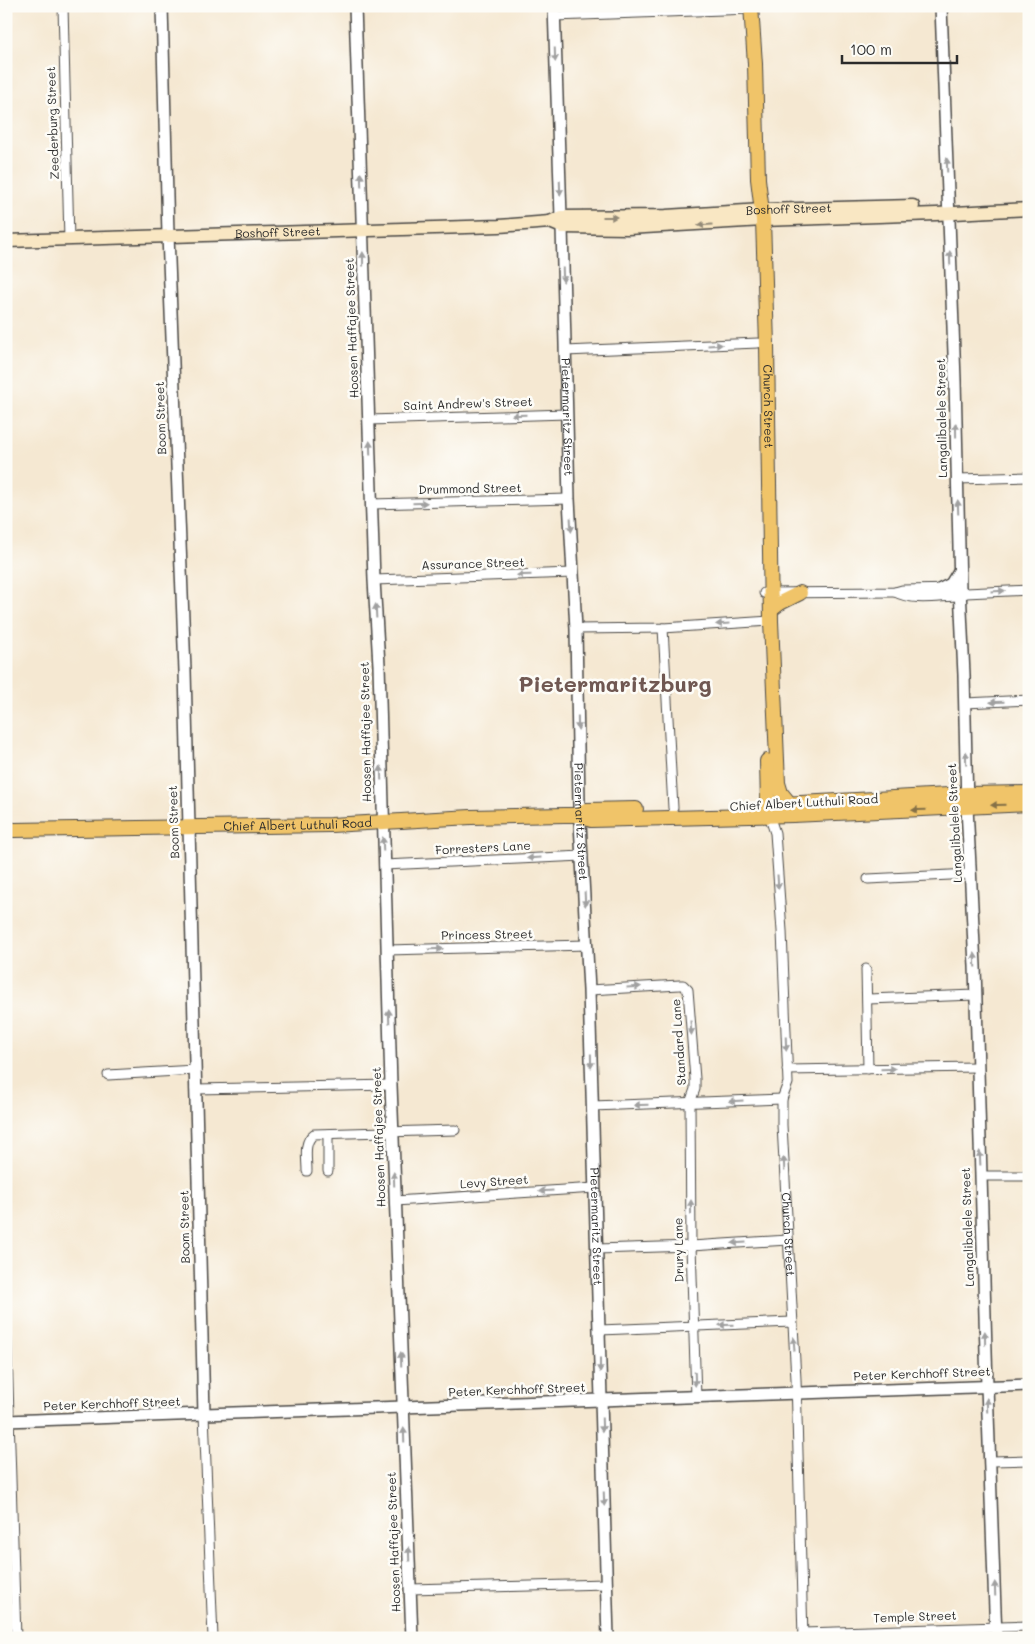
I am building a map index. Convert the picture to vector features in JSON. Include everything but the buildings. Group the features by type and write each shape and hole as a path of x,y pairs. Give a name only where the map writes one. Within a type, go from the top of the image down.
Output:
{"main road":[{"name":"Church Street","path":"749,8 758,215 767,592"},
{"name":"Boshoff Street","path":"6,241 499,226 557,222 628,228 666,227 758,215 948,209 1029,204"},
{"name":"Boshoff Street","path":"948,209 1029,209"},
{"name":"Church Street","path":"758,215 758,343 767,592 778,783 781,793 777,810"},
{"path":"769,617 780,602 800,593"},
{"name":"Church Street","path":"769,617 777,810"},
{"name":"Chief Albert Luthuli Road","path":"9,830 189,828 382,822 471,817 581,815 591,820 967,800 1029,793"},
{"name":"Chief Albert Luthuli Road","path":"967,800 1029,804"},
{"name":"Chief Albert Luthuli Road","path":"581,815 586,810 673,808 777,810"}],"street":[{"name":"Zeederburg Street","path":"63,6 69,240"},
{"name":"Boom Street","path":"162,6 168,235 183,621 204,1414 214,1638"},
{"name":"Hoosen Haffajee Street","path":"355,6 392,1133 412,1638"},
{"name":"Langalibalele Street","path":"941,6 955,380 959,571 962,592 967,800 972,874 996,1632"},
{"path":"554,11 749,8"},
{"name":"Pietermaritz Street","path":"554,11 557,222 568,414 576,629 582,856 589,990 600,1330 608,1638"},
{"path":"565,351 758,343"},
{"name":"Saint Andrew's Street","path":"369,420 568,414"},
{"path":"957,479 1029,477"},
{"name":"Drummond Street","path":"371,504 570,499"},
{"path":"939,590 951,584 959,571"},
{"name":"Assurance Street","path":"374,580 573,574"},
{"path":"767,592 895,592 902,590 962,592"},
{"path":"895,592 905,597 962,592 1029,590"},
{"path":"576,629 663,628 769,617"},
{"path":"663,628 673,808"},
{"path":"965,703 1029,700"},
{"name":"Church Street","path":"777,810 775,834 782,931 788,1083 782,1099 796,1393 803,1635"},
{"name":"Forresters Lane","path":"384,865 582,856"},
{"path":"868,879 972,874"},
{"name":"Princess Street","path":"387,950 587,945"},
{"path":"866,969 868,1069"},
{"name":"Standard Lane","path":"589,990 680,985 686,988 689,994 695,1079 695,1089 690,1104"},
{"path":"868,999 975,995"},
{"path":"787,1070 977,1067"},
{"path":"108,1076 195,1070"},
{"path":"195,1089 391,1085"},
{"path":"592,1106 690,1104 782,1099"},
{"name":"Drury Lane","path":"690,1104 691,1246 696,1397"},
{"path":"307,1170 307,1142 309,1137 314,1134 455,1130"},
{"path":"328,1134 328,1171"},
{"path":"981,1176 1029,1176"},
{"name":"Levy Street","path":"395,1201 595,1188"},
{"path":"597,1249 788,1240"},
{"path":"6,1320 16,1638"},
{"path":"600,1330 792,1322"},
{"name":"Peter Kerchhoff Street","path":"8,1421 1029,1385"},
{"path":"991,1461 1029,1460"},
{"path":"410,1589 606,1584"},
{"name":"Temple Street","path":"803,1635 996,1632 1029,1626"}],"district":[{"name":"Pietermaritzburg","path":"615,684"}]}
